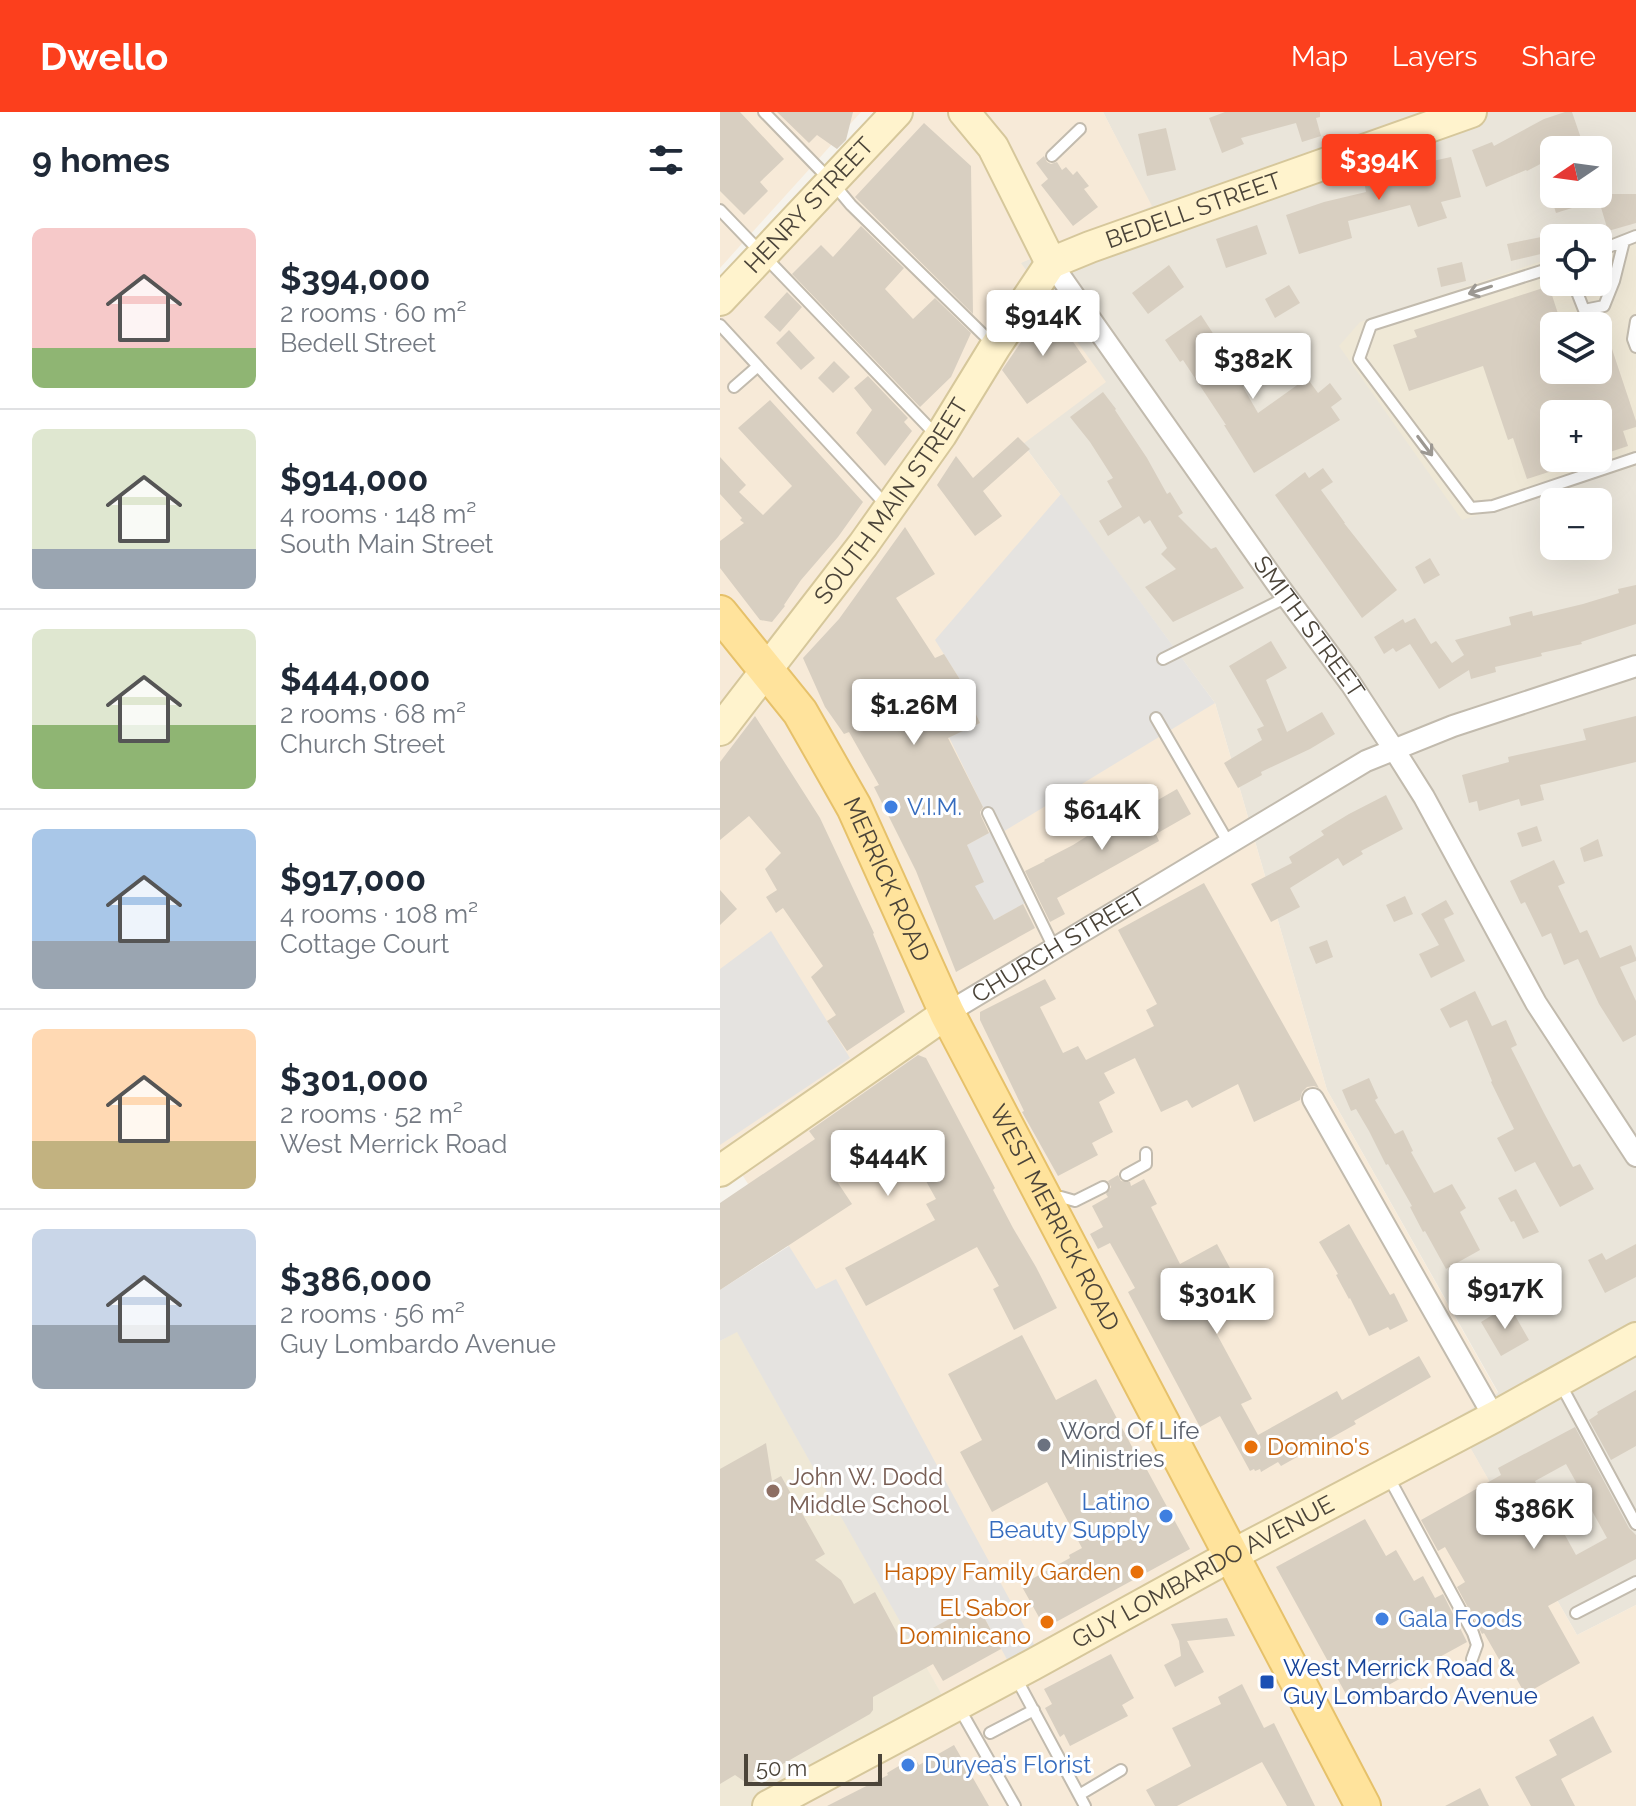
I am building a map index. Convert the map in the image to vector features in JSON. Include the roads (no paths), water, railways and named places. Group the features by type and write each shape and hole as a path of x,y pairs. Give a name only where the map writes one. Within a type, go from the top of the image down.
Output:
{"main road":[{"name":"MERRICK ROAD","path":"720,613 800,712 854,807 947,1013"},
{"name":"WEST MERRICK ROAD","path":"947,1013 1363,1806"}],"street":[{"name":"HENRY STREET","path":"720,300 897,112"},
{"name":"SMITH STREET","path":"964,112 993,147 1051,263 1351,684 1395,751 1424,797 1536,1003 1636,1156"},
{"name":"BEDELL STREET","path":"1051,263 1471,112"},
{"name":"SOUTH MAIN STREET","path":"720,730 939,438 1051,263"},
{"name":"CHURCH STREET","path":"720,1171 947,1013 1366,761 1453,726 1636,666"},
{"path":"1313,1099 1494,1417"},
{"name":"GUY LOMBARDO AVENUE","path":"768,1806 1636,1338"}],"lane":[{"path":"764,112 851,205 995,347"},
{"path":"1052,156 1080,129"},
{"path":"720,210 939,438"},
{"path":"1612,246 1636,236"},
{"path":"1612,286 1624,241"},
{"path":"1540,271 1371,325 1359,359 1471,508 1493,506 1636,458"},
{"path":"1578,296 1584,310 1604,306 1608,296"},
{"path":"1636,321 1633,339 1636,347"},
{"path":"720,325 889,508"},
{"path":"734,387 758,366"},
{"path":"1163,659 1287,597"},
{"path":"1156,718 1228,842"},
{"path":"988,813 1054,948"},
{"path":"1126,1175 1146,1164 1146,1153"},
{"path":"1061,1197 1075,1201 1103,1187"},
{"path":"1559,1381 1636,1524"},
{"path":"1387,1473 1473,1633 1477,1645 1472,1659"},
{"path":"1576,1613 1636,1582"},
{"path":"1014,1675 1085,1806"},
{"path":"957,1704 1015,1806"},
{"path":"990,1733 1034,1710"},
{"path":"1079,1795 1121,1770"}],"place":[{"name":"V.I.M.","path":"891,807"},
{"name":"Word Of Life Ministries","path":"1044,1445"},
{"name":"Domino's","path":"1251,1447"},
{"name":"John W. Dodd Middle School","path":"773,1491"},
{"name":"Latino Beauty Supply","path":"1166,1516"},
{"name":"Happy Family Garden","path":"1137,1572"},
{"name":"Gala Foods","path":"1382,1619"},
{"name":"El Sabor Dominicano","path":"1047,1622"},
{"name":"West Merrick Road & Guy Lombardo Avenue","path":"1267,1682"},
{"name":"Duryea’s Florist","path":"908,1765"}]}
